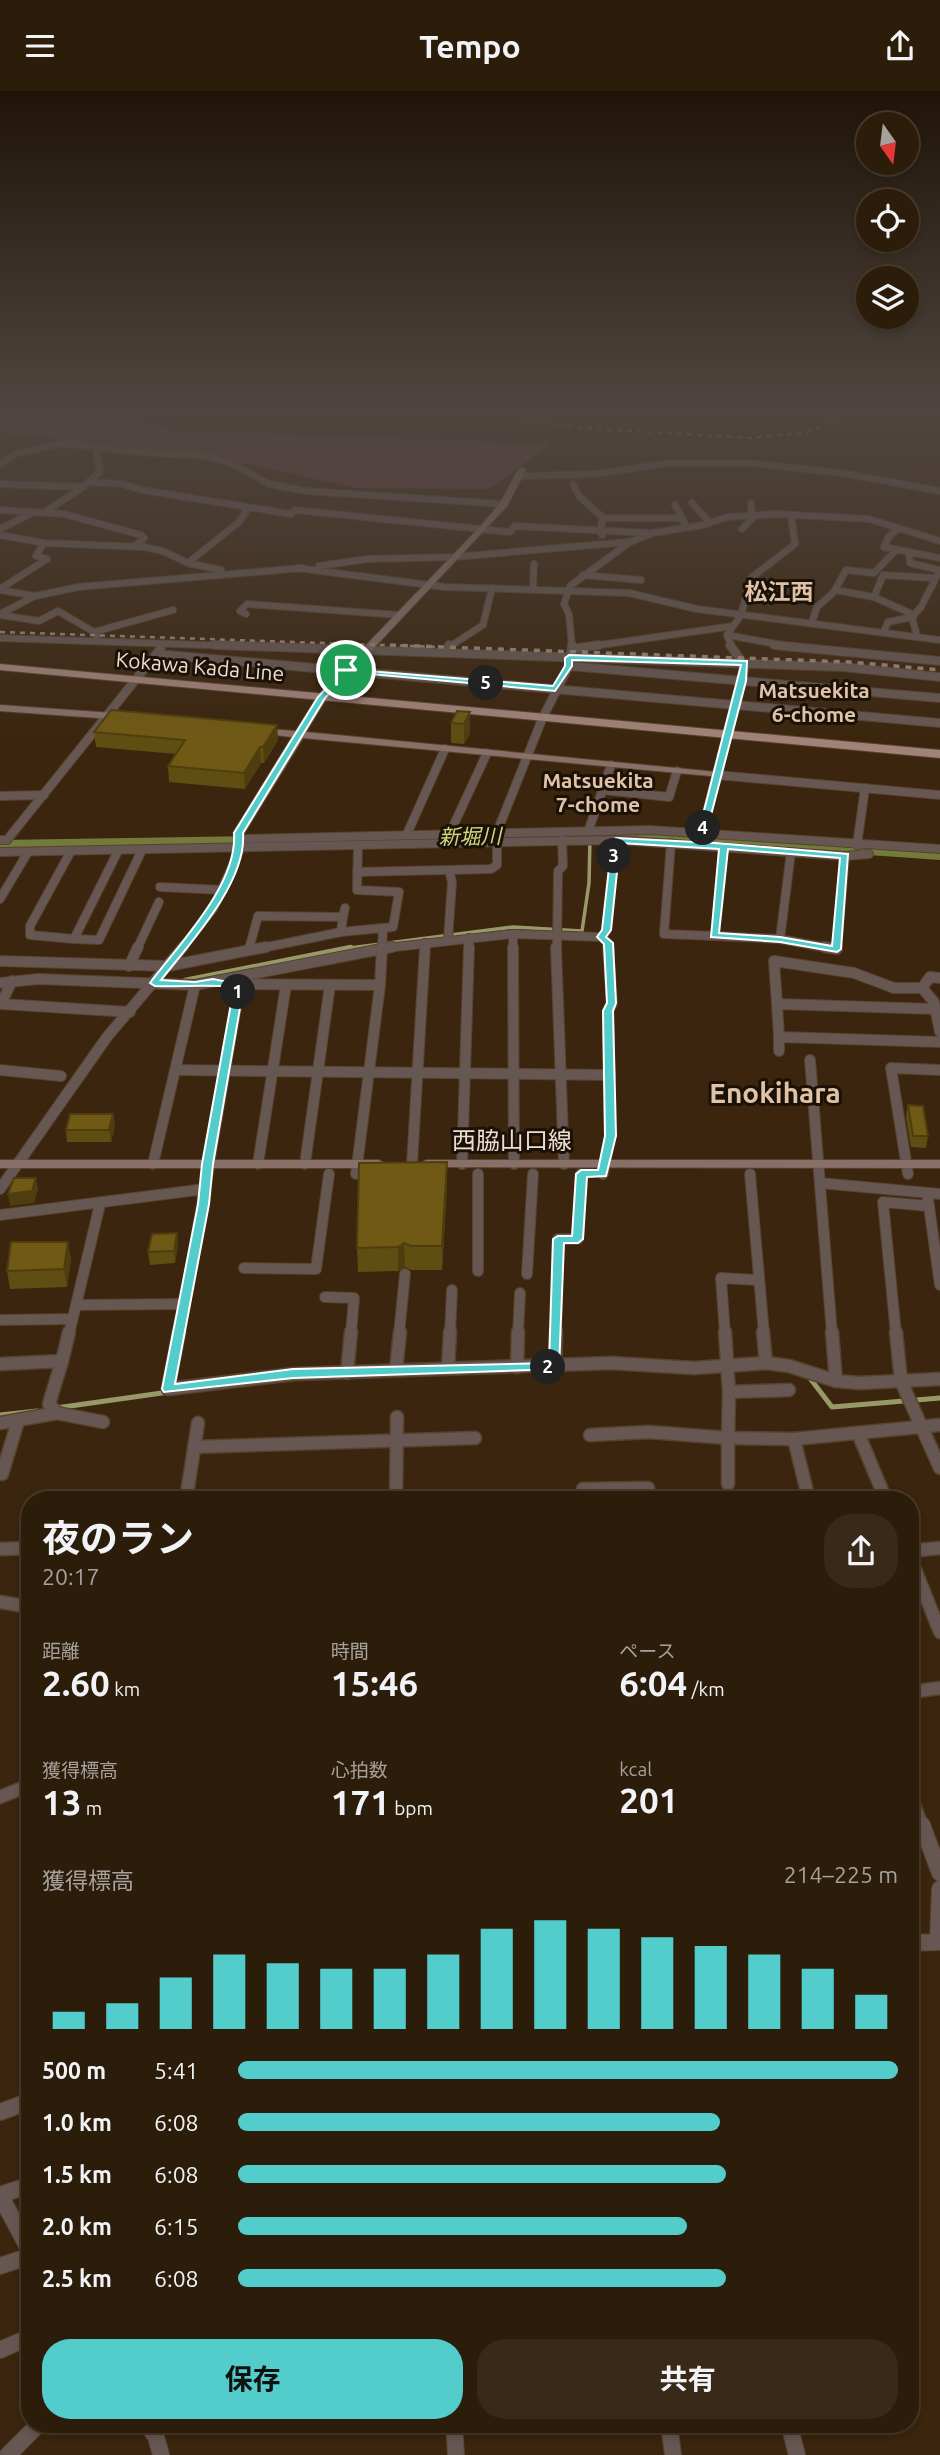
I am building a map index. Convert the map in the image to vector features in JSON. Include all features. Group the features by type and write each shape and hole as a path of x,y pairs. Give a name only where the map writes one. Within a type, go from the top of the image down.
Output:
{"main road":[{"name":"Kokawa Kada Line","path":"0,667 940,754"}],"street":[{"path":"0,529 16,520"},
{"path":"87,520 141,535 144,538 135,546"},
{"path":"188,563 240,520"},
{"path":"391,520 510,532 515,526 653,533"},
{"path":"0,1189 7,1169 107,1037 155,983 213,909 223,890 239,840 321,697 490,520"},
{"path":"602,520 600,530 606,544 618,551"},
{"path":"684,520 687,526"},
{"path":"357,872 491,869 497,865 497,838 543,717 569,662 572,649 569,614 564,604 569,589 583,575 630,542 653,533 718,520"},
{"path":"742,529 749,520"},
{"path":"700,838 742,681 744,663 728,642 727,635 741,615 751,578 794,544 792,520"},
{"path":"870,520 940,541"},
{"path":"898,529 884,543 884,547 940,558"},
{"path":"929,537 940,533"},
{"path":"0,535 44,543 135,546 163,551 188,563 233,573"},
{"path":"0,614 35,597 78,587 297,568 368,559 454,557 630,542"},
{"path":"0,589 47,559 36,556 44,543"},
{"path":"812,622 817,607 835,590 846,570 874,573 883,560 896,549"},
{"path":"884,631 888,622 913,616 920,611 933,578 940,570 910,563 909,552"},
{"path":"533,588 534,564"},
{"path":"297,568 427,585 629,593 681,606 940,640"},
{"path":"583,575 641,580"},
{"path":"874,597 883,575 933,578"},
{"path":"446,653 450,644 483,625 492,588"},
{"path":"0,589 35,597"},
{"path":"835,590 874,597 913,616"},
{"path":"246,614 240,611 247,604 273,604 398,615"},
{"path":"94,632 173,610"},
{"path":"0,614 39,621 58,611 94,632 104,642"},
{"path":"913,616 916,636"},
{"path":"572,649 733,626"},
{"path":"727,635 758,639 772,645 940,661"},
{"path":"0,638 446,653 569,662 742,681 940,698"},
{"path":"0,840 7,840 164,644"},
{"path":"156,654 940,723"},
{"path":"569,662 744,663 866,668 940,677"},
{"path":"0,708 135,718"},
{"path":"245,729 940,795"},
{"path":"407,834 445,749"},
{"path":"450,833 487,753"},
{"path":"589,829 611,765"},
{"path":"603,790 669,797 677,771"},
{"path":"857,849 865,788"},
{"path":"0,796 44,795"},
{"path":"239,840 358,846 497,838 589,829 857,849 940,849"},
{"path":"0,852 142,850 239,840 450,833 497,838 671,843 700,838 724,847 845,856 857,849"},
{"path":"562,840 563,866 558,871 556,934 564,1164"},
{"path":"601,937 607,930 616,841"},
{"path":"671,843 664,934 780,939 837,949 845,856"},
{"path":"0,961 168,966 341,932 393,927 399,892 357,890 358,846"},
{"path":"715,936 724,847"},
{"path":"857,849 869,855"},
{"path":"71,851 30,926 30,935 99,940 142,850"},
{"path":"74,939 118,851"},
{"path":"0,899 28,852"},
{"path":"780,939 791,852"},
{"path":"448,940 452,882 449,870"},
{"path":"160,887 223,890"},
{"path":"129,966 159,902"},
{"path":"249,950 258,916 344,913 341,932"},
{"path":"356,1169 380,985 383,928"},
{"path":"513,934 514,1164"},
{"path":"0,983 37,979 195,985 380,948 513,934 601,937 608,943 612,1003 608,1011 610,1136 603,1169"},
{"path":"462,1164 469,938"},
{"path":"412,1164 425,943"},
{"path":"779,1051 774,961 854,973 894,988 922,988 934,1002 940,1032"},
{"path":"922,988 930,977 940,978"},
{"path":"12,981 1,1005 130,1011"},
{"path":"213,981 240,985 380,985"},
{"path":"153,1164 195,985"},
{"path":"240,985 168,1389 293,1374 611,1363 726,1369 766,1363 789,1366 836,1381 860,1383 940,1379"},
{"path":"258,1164 286,985"},
{"path":"305,1164 330,985"},
{"path":"777,1005 935,1009"},
{"path":"779,1037 940,1042"},
{"path":"810,1060 836,1381"},
{"path":"907,1169 891,1068 940,1070"},
{"path":"0,1070 61,1076"},
{"path":"177,1070 610,1075"},
{"name":"西脇山口線","path":"7,1169 153,1164 206,1176 258,1164 305,1164 478,1174 581,1174 603,1169 820,1173"},
{"name":"西脇山口線","path":"7,1169 206,1176 329,1174 412,1164 564,1164 603,1169 750,1174 907,1169 940,1164"},
{"name":"西脇山口線","path":"907,1169 940,1174"},
{"path":"820,1173 940,1195"},
{"path":"244,1268 316,1269 329,1174"},
{"path":"478,1174 478,1271"},
{"path":"527,1274 533,1174"},
{"path":"555,1367 558,1239 578,1239 581,1174"},
{"path":"750,1174 757,1280"},
{"path":"0,1215 100,1205 206,1176"},
{"path":"926,1192 940,1285"},
{"path":"929,1206 883,1202 901,1381 940,1468"},
{"path":"55,1410 49,1404 100,1205"},
{"path":"396,1370 405,1274"},
{"path":"729,1484 729,1392 721,1278 757,1280 761,1283 766,1363"},
{"path":"448,1368 452,1290"},
{"path":"517,1367 520,1293"},
{"path":"325,1297 354,1298 346,1373"},
{"path":"76,1305 184,1304"},
{"path":"0,1320 72,1319"},
{"path":"0,1364 62,1361"},
{"path":"729,1392 789,1390"},
{"path":"0,1423 55,1410 103,1422"},
{"path":"396,1491 397,1417"},
{"path":"2,1474 18,1420"},
{"path":"187,1491 198,1423"},
{"path":"590,1435 649,1432 728,1438 794,1439 940,1425"},
{"path":"858,1433 882,1491"},
{"path":"194,1447 475,1438"},
{"path":"794,1439 807,1491"},
{"path":"583,1489 648,1488 648,1491"},
{"path":"0,1549 21,1548"},
{"path":"919,1550 940,1548"},
{"path":"919,1580 940,1632"},
{"path":"0,1602 21,1606"},
{"path":"919,1691 940,1688"},
{"path":"0,1797 21,1788"},
{"path":"919,1834 940,1873"},
{"path":"919,1943 938,1942 940,1889"},
{"path":"0,2112 21,2104"},
{"path":"21,2188 0,2194 21,2235"},
{"path":"0,2266 21,2257"},
{"path":"0,2350 21,2341"},
{"path":"8,2455 30,2433"},
{"path":"153,2433 161,2455"},
{"path":"455,2433 456,2455"},
{"path":"670,2433 673,2455"},
{"path":"791,2433 797,2455"}],"building":[{"path":"111,710 277,725 244,773 168,766 185,740 94,732"},
{"path":"457,711 470,712 464,724 451,723"},
{"path":"908,1105 923,1106 928,1136 913,1136"},
{"path":"70,1114 113,1114 109,1130 66,1130"},
{"path":"447,1162 442,1246 411,1246 404,1243 398,1247 357,1248 359,1163"},
{"path":"14,1178 36,1178 32,1191 8,1194"},
{"path":"177,1233 174,1251 148,1252 152,1234"},
{"path":"11,1242 68,1242 64,1269 7,1271"}],"waterway":[{"name":"新堀川","path":"575,835 669,836 940,854"},
{"name":"新堀川","path":"0,846 454,838"},
{"path":"342,949 513,927 582,931 589,883 590,839"},
{"path":"185,980 351,947"},
{"path":"809,1377 832,1407 940,1398"},
{"path":"56,1408 169,1392"},
{"path":"0,1415 37,1411"}],"railway":[{"path":"0,632 442,647"},
{"path":"390,645 850,662 940,670"}],"district":[{"name":"松江西","path":"779,592"},
{"name":"Matsuekita 6-chome","path":"814,703"},
{"name":"Matsuekita 7-chome","path":"598,793"},
{"name":"Enokihara","path":"775,1093"}],"route":[{"path":"346,670 321,697 239,833 240,849 213,909 155,983 195,985 213,981 240,985 207,1164 204,1204 168,1389 293,1374 555,1367 558,1239 578,1239 581,1174 603,1174 610,1136 608,1011 612,1003 608,943 601,937 607,930 616,841 699,845 845,856 837,949 780,939 715,936 724,847 699,845 742,681 744,663 569,658 569,666 555,689 346,670"}]}
